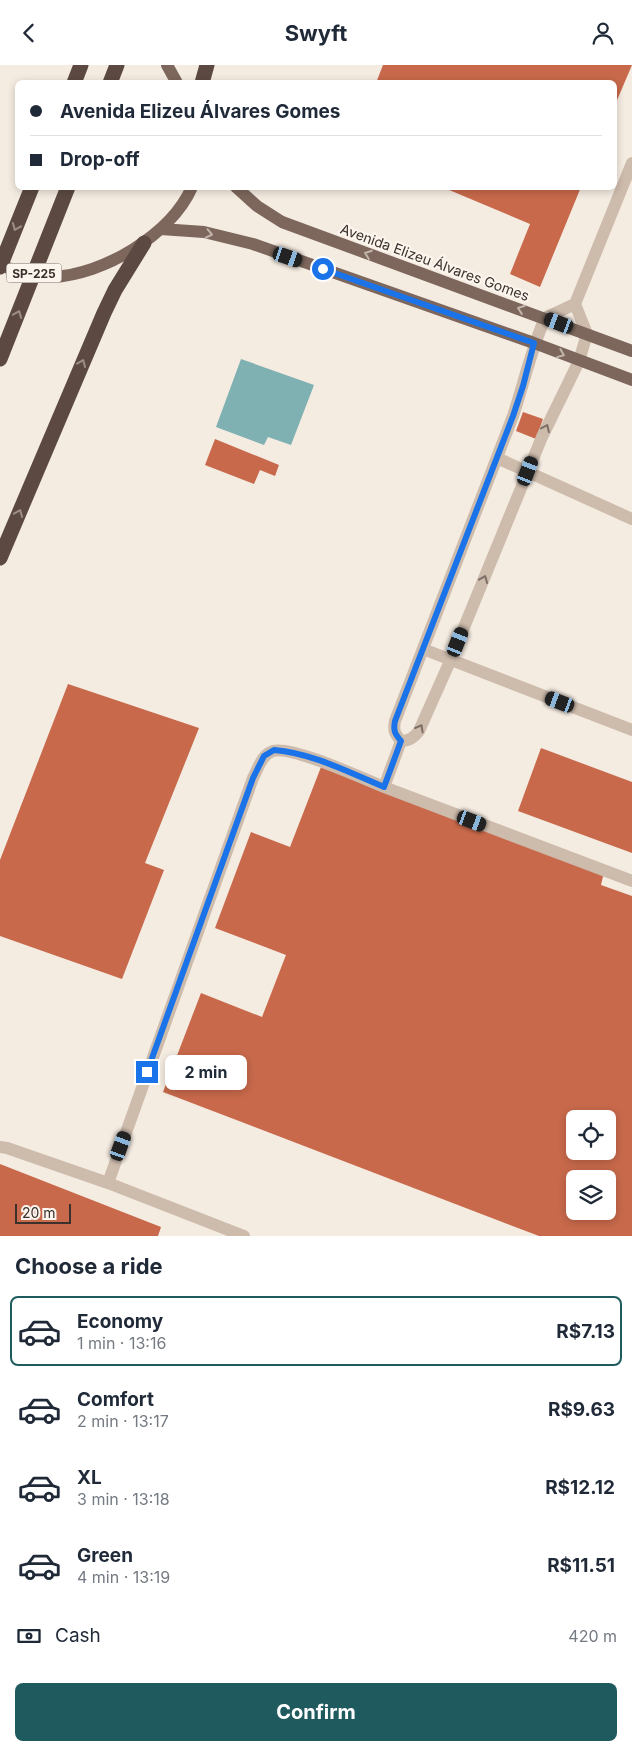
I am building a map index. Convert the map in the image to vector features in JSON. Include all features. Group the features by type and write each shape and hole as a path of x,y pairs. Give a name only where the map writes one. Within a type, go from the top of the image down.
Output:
{"highway":[{"path":"75,80 81,65"},
{"path":"111,80 117,65"},
{"path":"203,80 207,65"},
{"name":"SP-225","path":"0,266 31,190"},
{"name":"SP-225","path":"0,359 67,190"},
{"path":"0,558 104,313 115,290 144,243"}],"main road":[{"path":"167,65 176,79"},
{"path":"0,266 22,273 52,277 92,270 144,243 180,209 190,190"},
{"name":"Avenida Elizeu Álvares Gomes","path":"239,190 257,207 282,223 632,351"},
{"path":"161,229 204,233 253,244 534,343 632,380"}],"street":[{"path":"575,304 588,334 579,361 542,437 451,659 419,731 407,741 401,741 395,735 395,721 497,458 523,386 534,343 545,318 575,304 632,163"},
{"path":"497,458 632,519"},
{"path":"423,649 632,730"},
{"path":"384,787 401,741"},
{"path":"108,1183 253,778 264,756 274,750 317,759 384,787 632,881"},
{"path":"0,1147 108,1183 244,1236"}],"water":[{"path":"241,359 314,385 291,445 268,437 264,445 216,427"}],"building":[{"path":"383,65 632,65 617,100 617,80 377,80"},
{"path":"449,190 580,190 540,287 510,274 530,224"},
{"path":"523,412 543,419 536,439 516,431"},
{"path":"215,439 279,465 275,476 260,470 254,484 205,465"},
{"path":"68,684 199,728 145,863 164,870 122,979 0,936 0,860"},
{"path":"541,748 632,782 632,853 518,811"},
{"path":"321,767 604,872 601,885 632,896 632,1236 539,1236 163,1092 201,993 262,1017 286,955 215,928 251,832 290,847"},
{"path":"0,1164 161,1227 158,1236 0,1236"}],"route":[{"path":"147,1072 253,778 264,756 274,750 302,755 317,759 384,787 401,741 395,735 395,721 513,416 534,343 323,269"}]}
